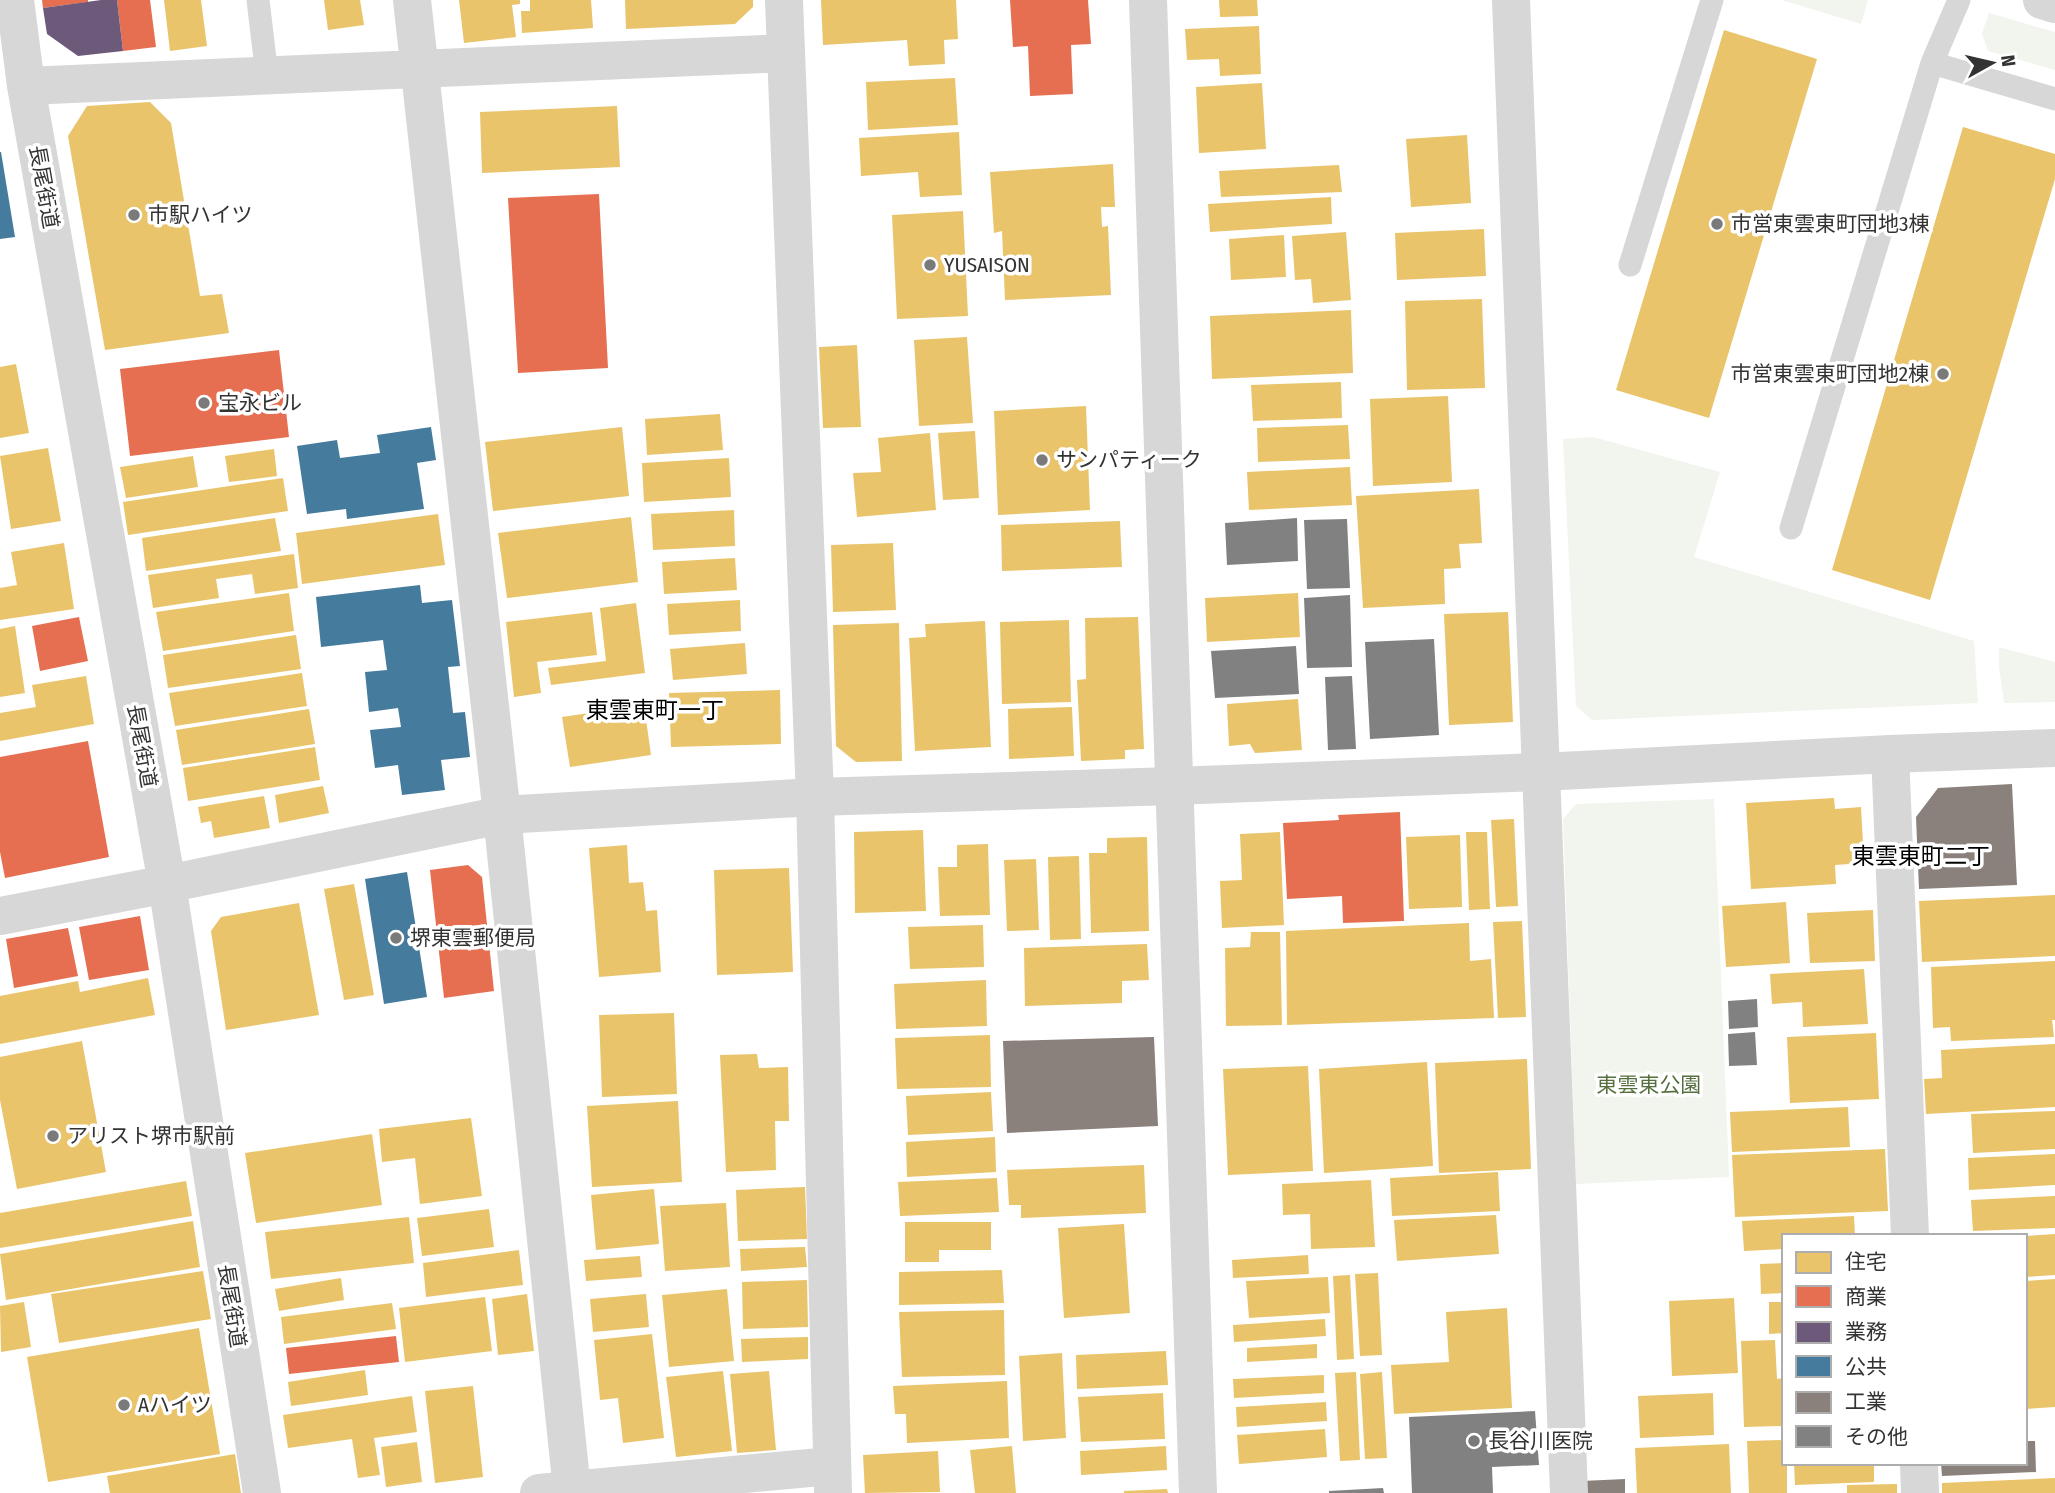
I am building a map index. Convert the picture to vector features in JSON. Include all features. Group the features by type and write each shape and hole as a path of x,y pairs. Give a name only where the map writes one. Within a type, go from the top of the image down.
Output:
{"street":[{"path":"412,0 502,816 556,1491 832,1479 815,797 784,0"},
{"path":"1148,0 1198,1493"},
{"path":"1511,0 1569,1493"},
{"path":"2042,0 2055,4"},
{"name":"長尾街道","path":"11,11 167,884 262,1493"},
{"path":"26,86 786,53"},
{"path":"0,916 502,816 815,797 1541,772 2055,748"},
{"path":"1891,754 1910,1234"},
{"path":"1919,1465 1920,1493"}],"lane":[{"path":"258,0 267,76"},
{"path":"1630,265 1713,0"},
{"path":"1791,528 1932,63 1959,0"},
{"path":"1932,63 2055,99"}],"green space":[{"path":"1782,0 1868,0 1861,24"},
{"path":"1989,13 2055,32 2055,70 1988,51 1982,33"},
{"path":"1593,437 1720,472 1694,557 1974,641 1978,703 1592,720 1576,706 1563,439"},
{"path":"1999,647 2055,662 2055,702 2004,703"},
{"name":"東雲東公園","path":"1714,799 1729,1177 1576,1184 1563,819 1576,804"}],"building: 住宅":[{"path":"164,0 201,0 207,46 170,51"},
{"path":"324,0 360,0 364,25 328,30"},
{"path":"459,0 520,0 520,4 512,5 516,37 464,43"},
{"path":"530,0 591,0 593,28 522,33 521,11 530,11"},
{"path":"625,0 753,0 753,7 735,24 626,29"},
{"path":"821,0 956,0 958,39 944,40 945,64 909,66 907,40 823,45"},
{"path":"1219,0 1257,0 1258,16 1220,17"},
{"path":"1259,26 1261,74 1220,76 1219,59 1187,60 1185,29"},
{"name":"市営東雲東町団地3棟","path":"1724,30 1817,59 1709,418 1616,390"},
{"path":"955,78 958,125 868,130 866,82"},
{"path":"1262,83 1266,149 1199,153 1196,87"},
{"name":"市駅ハイツ","path":"150,102 171,123 200,296 222,294 229,333 105,350 68,136 87,106"},
{"path":"617,106 620,167 482,173 480,112"},
{"name":"市営東雲東町団地2棟","path":"1963,127 2055,154 2055,179 1930,600 1832,570"},
{"path":"959,132 962,195 920,197 918,172 861,176 859,138"},
{"path":"1467,135 1471,203 1411,207 1406,139"},
{"path":"1113,164 1115,207 1101,207 1102,227 1108,226 1111,295 1005,300 1002,231 994,233 990,172"},
{"path":"1339,165 1342,192 1221,197 1219,171"},
{"path":"1331,197 1332,224 1210,232 1208,204"},
{"name":"YUSAISON","path":"963,211 968,316 897,319 892,215"},
{"path":"1484,229 1486,276 1397,280 1395,233"},
{"path":"1346,232 1351,300 1313,303 1311,279 1295,280 1292,236"},
{"path":"1284,235 1286,277 1231,280 1229,239"},
{"path":"1482,299 1485,388 1407,390 1405,301"},
{"path":"1351,310 1353,373 1212,379 1210,316"},
{"path":"967,337 973,423 919,426 914,340"},
{"path":"857,345 861,427 823,428 819,347"},
{"path":"16,364 29,433 0,438 0,367"},
{"path":"1341,382 1342,418 1253,421 1251,385"},
{"path":"1448,396 1452,482 1373,486 1370,399"},
{"name":"サンパティーク","path":"1086,406 1090,510 998,515 994,411"},
{"path":"720,414 723,450 647,455 645,419"},
{"path":"1348,425 1350,459 1258,462 1257,428"},
{"path":"622,427 629,496 493,511 485,442"},
{"path":"975,431 979,498 943,500 938,433"},
{"path":"930,433 936,510 857,517 853,473 881,472 878,438"},
{"path":"48,448 61,521 11,529 0,456"},
{"path":"274,449 277,476 229,482 225,456"},
{"path":"193,456 198,487 126,498 120,467"},
{"path":"729,458 731,497 644,502 642,463"},
{"path":"1350,467 1352,505 1249,510 1247,472"},
{"path":"283,478 288,511 128,535 123,502"},
{"path":"1479,489 1482,543 1459,544 1461,568 1444,569 1445,604 1363,608 1356,496"},
{"path":"734,510 735,546 653,550 651,514"},
{"path":"438,514 445,565 302,584 296,533"},
{"path":"631,517 638,582 507,598 498,533"},
{"path":"275,518 281,551 146,571 142,538"},
{"path":"1120,521 1122,567 1002,571 1001,525"},
{"path":"64,543 74,609 0,620 0,588 17,585 11,552"},
{"path":"893,543 896,610 833,612 831,545"},
{"path":"294,554 298,588 255,594 252,574 216,579 219,598 153,608 148,575"},
{"path":"735,558 737,590 664,594 662,562"},
{"path":"289,593 294,631 163,651 156,612"},
{"path":"1298,593 1300,637 1207,642 1205,598"},
{"path":"740,600 741,631 669,635 667,604"},
{"path":"636,603 645,673 551,685 548,668 606,661 600,608"},
{"path":"592,612 597,655 537,662 541,693 514,697 506,622"},
{"path":"1508,612 1513,722 1449,725 1444,614"},
{"path":"1138,617 1144,749 1125,750 1125,759 1081,761 1077,680 1086,679 1085,618"},
{"path":"1069,620 1071,702 1002,704 1000,622"},
{"path":"985,621 991,747 915,751 909,638 926,637 925,624"},
{"path":"899,623 902,761 856,762 836,746 833,625"},
{"path":"15,626 25,693 0,697 0,629"},
{"path":"296,635 301,669 168,688 163,655"},
{"path":"745,643 747,674 673,680 670,649"},
{"path":"302,673 307,706 175,726 169,693"},
{"path":"86,676 94,724 0,741 0,713 36,707 32,685"},
{"path":"780,690 781,744 671,747 669,693"},
{"path":"1298,699 1302,750 1255,753 1250,744 1229,746 1227,704"},
{"path":"644,705 651,755 570,767 562,717"},
{"path":"1072,707 1074,756 1009,759 1008,709"},
{"path":"309,709 315,744 182,765 176,730"},
{"path":"315,747 320,780 188,801 183,768"},
{"path":"323,786 329,813 279,823 275,795"},
{"path":"264,796 270,828 214,838 211,821 201,823 198,807"},
{"path":"1834,798 1835,809 1861,807 1864,863 1835,865 1836,884 1751,889 1746,803"},
{"path":"1514,819 1518,906 1496,907 1491,820"},
{"path":"923,830 926,911 855,913 854,832"},
{"path":"1280,832 1284,925 1222,928 1220,881 1242,880 1240,834"},
{"path":"1466,832 1487,832 1490,909 1469,910"},
{"path":"1460,835 1462,907 1409,909 1406,837"},
{"path":"1147,837 1149,931 1091,933 1089,853 1107,853 1107,838"},
{"path":"988,844 990,915 940,916 938,867 957,867 957,845"},
{"path":"627,845 629,883 643,882 646,911 657,910 661,972 599,977 589,848"},
{"path":"1079,856 1081,939 1050,940 1048,857"},
{"path":"1036,859 1039,930 1007,931 1004,860"},
{"path":"789,868 793,972 717,975 714,870"},
{"path":"354,884 374,995 344,1000 324,889"},
{"path":"2055,895 2055,956 1922,962 1919,901"},
{"path":"1786,902 1790,963 1726,967 1722,906"},
{"path":"299,903 319,1015 226,1030 211,931 221,917"},
{"path":"1873,910 1875,961 1810,963 1807,913"},
{"path":"1522,921 1526,1017 1498,1018 1493,922"},
{"path":"1469,923 1470,961 1491,959 1494,1018 1287,1025 1286,931"},
{"path":"983,925 984,967 910,969 908,927"},
{"path":"1251,932 1280,932 1282,1025 1226,1026 1225,948 1250,947"},
{"path":"1147,944 1149,980 1122,981 1122,1003 1025,1006 1024,948"},
{"path":"2055,961 2055,1020 2052,1020 2054,1037 1951,1041 1950,1027 1933,1028 1931,967"},
{"path":"1864,969 1868,1024 1803,1027 1802,1002 1772,1004 1770,974"},
{"path":"148,978 155,1015 0,1044 0,996 78,981 80,992"},
{"path":"986,980 987,1026 896,1029 894,984"},
{"path":"674,1013 677,1094 602,1097 599,1015"},
{"path":"1876,1033 1879,1099 1790,1103 1787,1037"},
{"path":"990,1035 991,1087 897,1089 895,1038"},
{"name":"アリスト堺市駅前","path":"82,1041 106,1172 17,1189 0,1100 0,1057"},
{"path":"2055,1044 2055,1107 1926,1114 1924,1079 1942,1078 1941,1050"},
{"path":"757,1054 759,1068 788,1067 789,1121 775,1121 776,1170 726,1172 720,1055"},
{"path":"1527,1059 1531,1169 1439,1173 1435,1063"},
{"path":"1427,1062 1433,1166 1324,1173 1319,1069"},
{"path":"1308,1066 1313,1171 1228,1175 1223,1069"},
{"path":"991,1092 993,1131 908,1135 906,1096"},
{"path":"678,1101 682,1182 592,1187 587,1106"},
{"path":"1848,1107 1850,1147 1732,1152 1730,1112"},
{"path":"2055,1111 2055,1149 1973,1153 1971,1114"},
{"path":"471,1118 482,1196 420,1204 415,1158 382,1162 379,1129"},
{"path":"372,1134 382,1205 256,1223 245,1153"},
{"path":"995,1137 996,1172 907,1177 906,1142"},
{"path":"1885,1149 1888,1211 1735,1217 1732,1155"},
{"path":"2055,1154 2055,1185 1969,1190 1968,1158"},
{"path":"1144,1165 1146,1213 1021,1218 1021,1205 1009,1205 1007,1170"},
{"path":"1498,1172 1500,1211 1392,1216 1390,1178"},
{"path":"997,1178 999,1212 900,1216 898,1182"},
{"path":"1371,1180 1375,1247 1311,1249 1310,1214 1283,1215 1282,1184"},
{"path":"186,1181 192,1216 0,1248 0,1213"},
{"path":"805,1187 807,1239 738,1241 736,1190"},
{"path":"654,1189 659,1244 596,1250 591,1195"},
{"path":"2055,1196 2055,1228 1973,1231 1971,1200"},
{"path":"726,1203 730,1267 665,1271 660,1206"},
{"path":"489,1209 494,1247 422,1256 417,1218"},
{"path":"1496,1215 1499,1254 1397,1261 1394,1220"},
{"path":"1854,1216 1855,1234 1782,1234 1782,1249 1744,1251 1742,1221"},
{"path":"409,1217 414,1263 271,1279 265,1232"},
{"path":"193,1221 200,1267 6,1300 0,1254"},
{"path":"905,1222 991,1222 991,1250 939,1250 939,1262 905,1262"},
{"path":"1124,1224 1130,1313 1064,1318 1058,1228"},
{"path":"2055,1234 2055,1275 2027,1277 2027,1236"},
{"path":"805,1247 807,1267 741,1271 740,1249"},
{"path":"519,1250 523,1285 426,1297 423,1263"},
{"path":"1308,1255 1309,1274 1233,1278 1232,1260"},
{"path":"640,1256 642,1277 586,1281 584,1260"},
{"path":"1782,1263 1782,1293 1761,1294 1760,1264"},
{"path":"1002,1270 1004,1303 899,1305 899,1272"},
{"path":"203,1271 211,1319 59,1343 51,1294"},
{"path":"1378,1273 1382,1355 1360,1356 1355,1274"},
{"path":"1350,1275 1354,1359 1337,1360 1333,1276"},
{"path":"1328,1277 1330,1313 1249,1318 1246,1281"},
{"path":"341,1278 344,1300 279,1311 275,1289"},
{"path":"2055,1279 2055,1407 2027,1409 2027,1281"},
{"path":"807,1280 808,1327 743,1329 742,1282"},
{"path":"727,1289 734,1361 669,1367 662,1295"},
{"path":"527,1294 534,1351 498,1355 492,1299"},
{"path":"646,1294 649,1327 593,1332 590,1299"},
{"path":"485,1297 492,1351 405,1362 399,1308"},
{"path":"1734,1298 1738,1373 1672,1376 1669,1301"},
{"path":"24,1302 31,1347 1,1352 0,1306"},
{"path":"1769,1302 1782,1302 1782,1333 1769,1334"},
{"path":"392,1303 396,1329 284,1344 281,1317"},
{"path":"1507,1308 1512,1408 1394,1414 1391,1365 1449,1362 1446,1312"},
{"path":"1004,1310 1005,1375 902,1377 899,1312"},
{"path":"1325,1319 1326,1336 1234,1342 1233,1325"},
{"name":"Aハイツ","path":"199,1328 220,1454 48,1482 27,1357"},
{"path":"652,1334 664,1438 623,1443 618,1398 600,1400 594,1340"},
{"path":"808,1337 808,1359 742,1362 741,1339"},
{"path":"1775,1340 1777,1379 1782,1378 1782,1426 1744,1427 1741,1341"},
{"path":"1317,1344 1317,1358 1247,1362 1247,1348"},
{"path":"1166,1351 1168,1385 1077,1389 1076,1355"},
{"path":"1062,1353 1066,1438 1023,1441 1019,1356"},
{"path":"365,1370 368,1395 291,1406 288,1382"},
{"path":"723,1371 732,1451 676,1457 666,1377"},
{"path":"769,1371 776,1450 737,1453 730,1374"},
{"path":"1356,1372 1360,1460 1340,1461 1335,1373"},
{"path":"1382,1372 1387,1458 1365,1459 1360,1374"},
{"path":"1324,1375 1324,1393 1234,1398 1233,1379"},
{"path":"1007,1381 1009,1438 907,1443 906,1414 895,1414 893,1386"},
{"path":"473,1386 483,1477 435,1483 425,1391"},
{"path":"1163,1393 1165,1439 1081,1442 1078,1397"},
{"path":"1713,1393 1714,1435 1640,1438 1638,1396"},
{"path":"412,1396 417,1432 374,1438 380,1475 358,1478 352,1439 288,1448 283,1415"},
{"path":"1326,1402 1327,1421 1237,1427 1236,1407"},
{"path":"1325,1429 1327,1457 1239,1464 1237,1435"},
{"path":"1782,1440 1782,1465 1787,1465 1787,1493 1749,1493 1747,1441"},
{"path":"417,1442 422,1482 386,1487 381,1447"},
{"path":"1729,1444 1731,1493 1637,1493 1635,1448"},
{"path":"1012,1446 1016,1493 975,1493 970,1450"},
{"path":"1166,1446 1167,1470 1081,1475 1080,1451"},
{"path":"938,1451 940,1492 865,1493 863,1455"},
{"path":"235,1454 241,1493 110,1493 107,1476"},
{"path":"1794,1465 1874,1465 1874,1482 1795,1485"},
{"path":"2055,1478 2055,1493 1942,1493 1942,1483"},
{"path":"1897,1484 1897,1493 1847,1493 1847,1485"},
{"path":"1167,1489 1168,1493 1124,1493 1124,1491"}],"building: 商業":[{"path":"42,0 88,0 88,2 43,8"},
{"path":"117,0 150,0 156,47 123,51"},
{"path":"1010,0 1088,0 1091,44 1071,45 1073,94 1030,96 1028,46 1013,47"},
{"path":"599,194 608,368 518,373 508,198"},
{"name":"宝永ビル","path":"279,350 289,437 130,456 120,369"},
{"path":"79,617 88,661 40,671 32,626"},
{"path":"88,741 109,857 5,878 0,852 0,757"},
{"path":"1400,812 1404,921 1343,923 1342,896 1287,899 1283,823 1339,820 1338,815"},
{"path":"468,865 482,877 494,991 444,998 430,870"},
{"path":"140,916 149,970 89,980 79,927"},
{"path":"68,928 78,976 14,988 6,939"},
{"path":"396,1336 399,1362 289,1374 286,1348"}],"building: 業務":[{"path":"117,0 123,51 78,56 47,34 43,8"}],"building: 公共":[{"path":"0,152 15,237 0,239"},
{"path":"431,427 436,460 417,463 424,509 347,519 346,509 307,514 297,446 337,440 340,458 380,453 377,435"},
{"path":"420,585 422,603 452,600 460,666 448,667 453,713 465,712 470,757 441,760 445,790 402,795 398,765 375,768 370,730 401,727 398,708 369,712 365,672 387,670 383,640 321,647 316,597"},
{"name":"堺東雲郵便局","path":"407,872 427,997 384,1004 365,879"}],"building: 工業":[{"path":"2012,784 2017,885 1919,889 1916,817 1938,788"},
{"path":"1154,1037 1158,1126 1007,1133 1003,1041"},
{"path":"2027,1441 2035,1441 2036,1472 1942,1476 1941,1465 2027,1465"},
{"path":"1625,1479 1625,1493 1583,1493 1582,1481"}],"building: その他":[{"path":"1297,518 1298,561 1227,565 1225,523"},
{"path":"1347,519 1350,588 1307,589 1304,520"},
{"path":"1350,595 1352,667 1307,668 1304,598"},
{"path":"1434,639 1439,735 1370,739 1365,642"},
{"path":"1296,646 1299,694 1215,698 1211,651"},
{"path":"1352,676 1356,749 1328,750 1325,677"},
{"path":"1757,999 1758,1027 1729,1029 1728,1001"},
{"path":"1755,1032 1757,1065 1729,1066 1728,1034"},
{"name":"長谷川医院","path":"1535,1411 1539,1465 1492,1467 1493,1493 1412,1493 1409,1417"},
{"path":"1383,1488 1384,1493 1329,1493 1329,1491"}],"place":[{"name":"市駅ハイツ","path":"134,215"},
{"name":"市営東雲東町団地3棟","path":"1717,224"},
{"name":"YUSAISON","path":"930,265"},
{"name":"市営東雲東町団地2棟","path":"1943,374"},
{"name":"宝永ビル","path":"204,403"},
{"name":"サンパティーク","path":"1042,460"},
{"name":"堺東雲郵便局","path":"396,938"},
{"name":"アリスト堺市駅前","path":"53,1136"},
{"name":"Aハイツ","path":"124,1405"},
{"name":"長谷川医院","path":"1474,1441"}],"district":[{"name":"東雲東町一丁","path":"655,710"},
{"name":"東雲東町二丁","path":"1921,856"}]}
